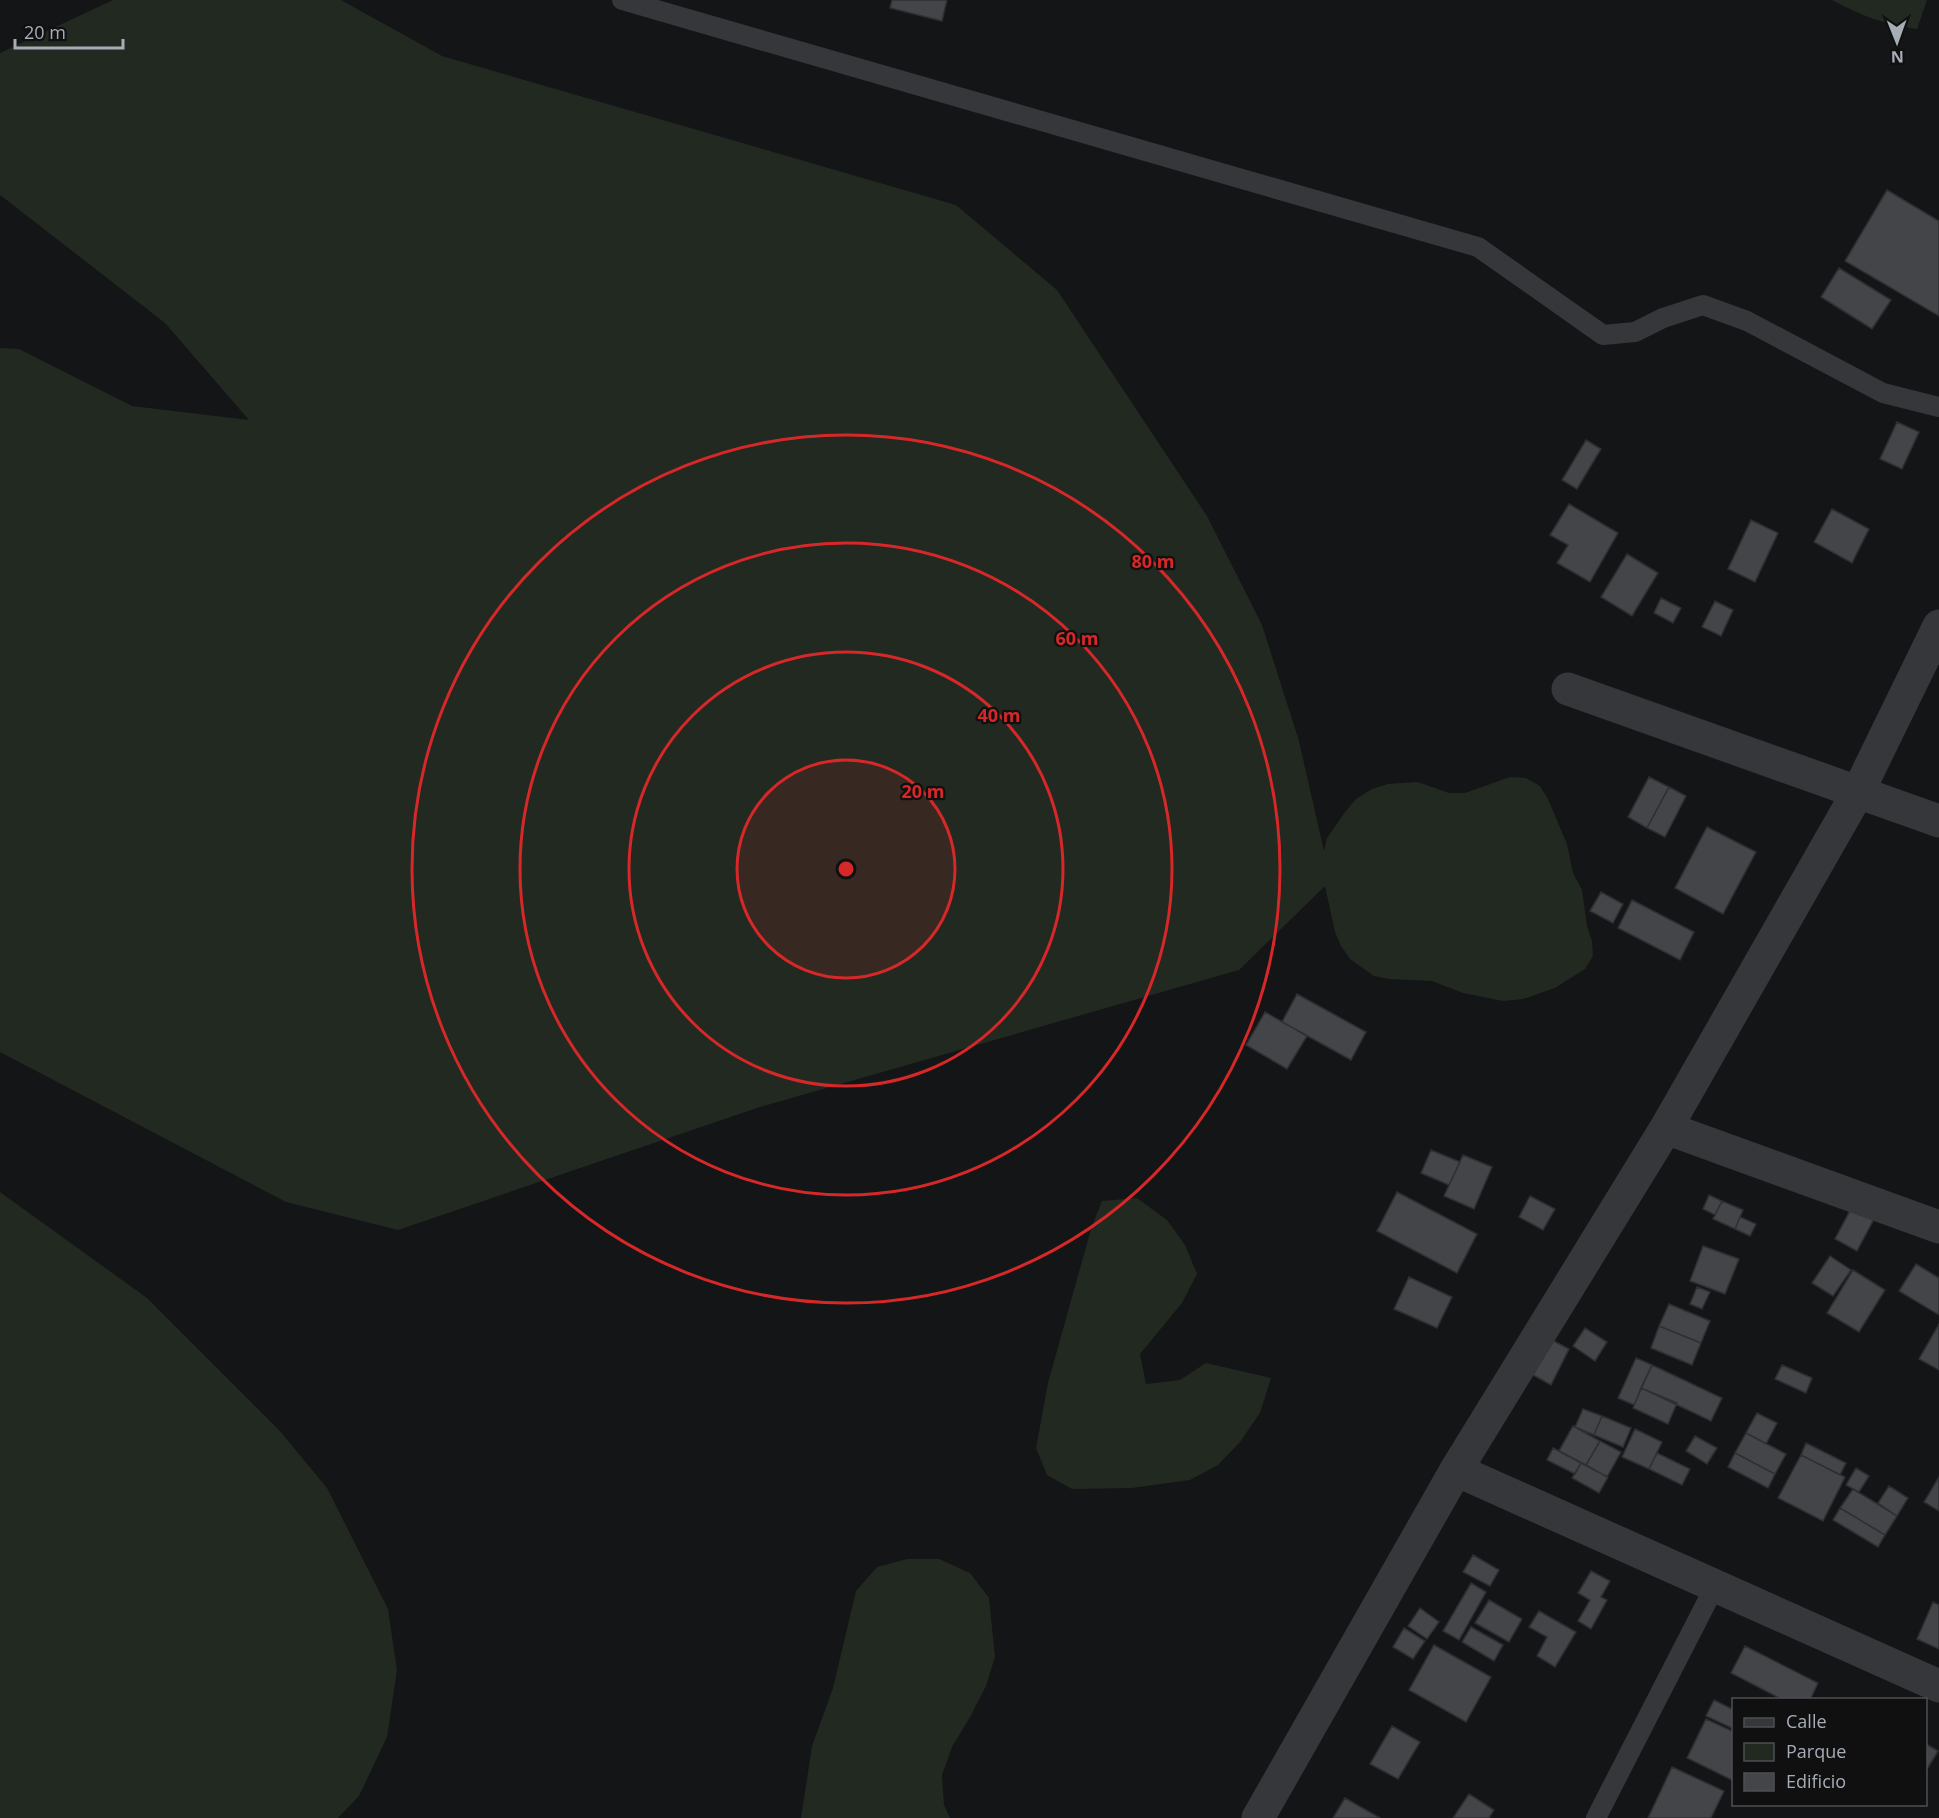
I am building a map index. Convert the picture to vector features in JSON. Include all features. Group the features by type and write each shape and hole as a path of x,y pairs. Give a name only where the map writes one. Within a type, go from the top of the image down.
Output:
{"street":[{"path":"1258,1818 1456,1470 1666,1128 1858,792 1939,626"},
{"path":"1569,689 1939,821"},
{"path":"1666,1128 1939,1227"},
{"path":"1456,1470 1939,1686"}],"lane":[{"path":"622,0 1478,248 1603,335 1635,332 1663,318 1703,305 1748,321 1883,393 1939,407"},
{"path":"1596,1818 1715,1586"}],"green space":[{"path":"113,0 341,0 442,56 956,205 1057,290 1207,516 1262,625 1299,741 1324,851 1327,838 1345,812 1356,799 1372,789 1388,784 1418,782 1449,793 1465,793 1510,777 1526,778 1540,786 1548,799 1567,844 1573,873 1582,890 1593,956 1585,969 1555,988 1523,999 1503,1001 1463,993 1432,981 1374,976 1350,959 1341,946 1335,932 1325,886 1239,970 760,1107 398,1230 286,1202 0,1052 0,348 19,349 132,406 249,420 165,323 0,195 0,53"},
{"path":"1832,0 1927,0 1917,29 1873,19"},
{"path":"0,1192 147,1298 279,1430 327,1488 388,1609 397,1670 387,1737 359,1796 338,1818 0,1818"},
{"path":"1137,1198 1167,1220 1185,1245 1197,1274 1182,1303 1140,1354 1146,1384 1180,1380 1206,1363 1271,1378 1260,1413 1240,1442 1218,1465 1190,1480 1132,1488 1072,1489 1047,1475 1036,1448 1048,1383 1091,1229 1102,1201"},
{"path":"907,1559 939,1559 970,1573 989,1598 995,1657 986,1686 952,1747 942,1775 944,1805 950,1818 801,1818 812,1746 833,1688 856,1591 877,1567"}],"building":[{"path":"892,0 947,0 942,21 890,8"},
{"path":"1887,190 1939,221 1939,316 1845,261"},
{"path":"1839,268 1891,300 1872,329 1821,297"},
{"path":"1897,422 1919,432 1902,469 1880,459"},
{"path":"1586,440 1601,449 1577,489 1562,480"},
{"path":"1569,504 1618,533 1590,582 1557,563 1568,545 1550,535"},
{"path":"1832,509 1869,529 1852,563 1814,542"},
{"path":"1751,520 1778,533 1755,582 1728,569"},
{"path":"1627,554 1658,573 1632,616 1601,597"},
{"path":"1661,598 1681,608 1673,623 1654,613"},
{"path":"1715,601 1733,610 1721,636 1702,627"},
{"path":"1649,777 1669,787 1647,828 1628,817"},
{"path":"1669,787 1686,796 1665,837 1647,828"},
{"path":"1707,827 1756,852 1723,914 1675,888"},
{"path":"1601,892 1623,904 1613,923 1590,911"},
{"path":"1632,900 1694,932 1680,960 1618,928"},
{"path":"1297,994 1366,1032 1351,1060 1282,1022"},
{"path":"1265,1012 1307,1036 1287,1069 1246,1045"},
{"path":"1431,1150 1460,1162 1449,1185 1421,1173"},
{"path":"1463,1155 1492,1167 1474,1209 1444,1196"},
{"path":"1397,1192 1477,1234 1457,1273 1377,1231"},
{"path":"1709,1195 1722,1201 1715,1215 1703,1209"},
{"path":"1530,1196 1555,1209 1543,1230 1519,1217"},
{"path":"1722,1201 1743,1210 1735,1229 1713,1219"},
{"path":"1853,1205 1875,1217 1857,1251 1835,1239"},
{"path":"1740,1217 1756,1224 1750,1236 1735,1229"},
{"path":"1703,1246 1739,1259 1725,1294 1690,1281"},
{"path":"1830,1256 1851,1270 1833,1296 1812,1283"},
{"path":"1916,1264 1939,1278 1939,1315 1899,1291"},
{"path":"1853,1270 1885,1290 1859,1332 1827,1313"},
{"path":"1409,1277 1452,1297 1437,1328 1394,1309"},
{"path":"1697,1287 1710,1292 1702,1309 1690,1304"},
{"path":"1669,1304 1710,1321 1701,1343 1659,1326"},
{"path":"1939,1324 1939,1370 1919,1359"},
{"path":"1659,1326 1701,1343 1692,1365 1651,1348"},
{"path":"1585,1328 1607,1342 1595,1361 1573,1346"},
{"path":"1552,1340 1569,1349 1551,1385 1533,1375"},
{"path":"1636,1358 1652,1365 1634,1405 1618,1398"},
{"path":"1652,1365 1722,1398 1711,1421 1641,1388"},
{"path":"1782,1365 1812,1378 1806,1393 1775,1379"},
{"path":"1641,1388 1677,1403 1668,1424 1633,1408"},
{"path":"1583,1409 1602,1416 1594,1435 1575,1427"},
{"path":"1757,1413 1777,1423 1766,1444 1746,1433"},
{"path":"1602,1416 1631,1428 1623,1447 1594,1435"},
{"path":"1573,1426 1600,1441 1586,1465 1559,1451"},
{"path":"1635,1429 1662,1442 1649,1469 1622,1457"},
{"path":"1746,1433 1786,1454 1775,1474 1735,1453"},
{"path":"1695,1436 1717,1448 1707,1464 1686,1451"},
{"path":"1600,1441 1621,1452 1607,1477 1586,1465"},
{"path":"1806,1443 1846,1463 1840,1475 1801,1455"},
{"path":"1553,1448 1581,1463 1575,1474 1547,1460"},
{"path":"1657,1453 1690,1469 1682,1485 1649,1469"},
{"path":"1735,1453 1775,1474 1768,1488 1728,1467"},
{"path":"1801,1455 1845,1477 1823,1521 1778,1498"},
{"path":"1581,1463 1608,1477 1599,1493 1572,1478"},
{"path":"1856,1468 1869,1476 1859,1492 1846,1485"},
{"path":"1939,1477 1939,1511 1924,1502"},
{"path":"1889,1486 1908,1498 1897,1516 1878,1503"},
{"path":"1853,1489 1897,1516 1885,1535 1840,1508"},
{"path":"1840,1508 1885,1535 1878,1547 1833,1520"},
{"path":"1473,1555 1499,1570 1490,1586 1463,1572"},
{"path":"1591,1571 1610,1581 1601,1597 1607,1600 1591,1629 1578,1621 1590,1600 1578,1593"},
{"path":"1471,1583 1486,1592 1459,1640 1443,1631"},
{"path":"1489,1600 1522,1619 1509,1642 1475,1623"},
{"path":"1933,1602 1939,1605 1939,1649 1917,1639"},
{"path":"1420,1608 1439,1622 1427,1639 1408,1626"},
{"path":"1539,1611 1576,1632 1555,1667 1537,1656 1547,1637 1529,1627"},
{"path":"1471,1627 1503,1645 1494,1661 1462,1642"},
{"path":"1404,1628 1425,1641 1413,1659 1393,1647"},
{"path":"1434,1645 1491,1677 1466,1722 1409,1690"},
{"path":"1745,1646 1818,1683 1811,1698 1779,1698 1731,1673"},
{"path":"1714,1700 1732,1709 1732,1728 1706,1716"},
{"path":"1706,1719 1732,1731 1732,1780 1687,1758"},
{"path":"1392,1726 1420,1742 1398,1779 1370,1764"},
{"path":"1927,1745 1938,1751 1927,1769"},
{"path":"1672,1767 1724,1791 1711,1818 1648,1818"},
{"path":"1469,1794 1494,1810 1489,1818 1453,1818"},
{"path":"1345,1798 1380,1818 1333,1818"}]}
